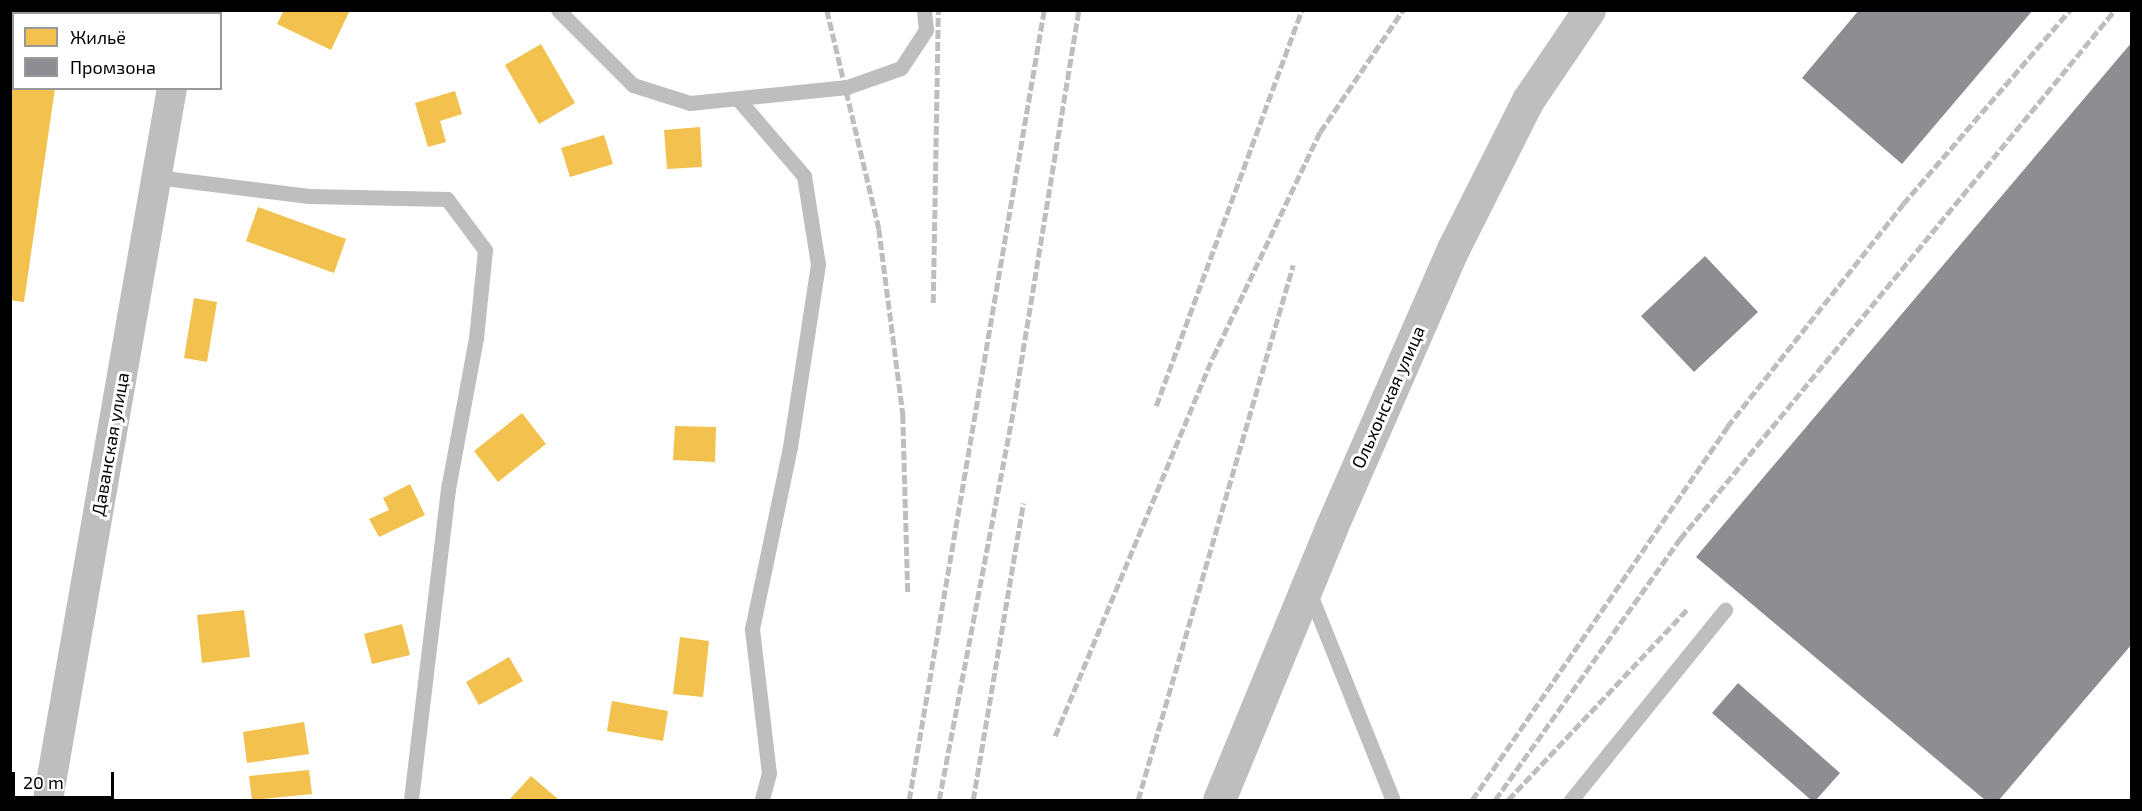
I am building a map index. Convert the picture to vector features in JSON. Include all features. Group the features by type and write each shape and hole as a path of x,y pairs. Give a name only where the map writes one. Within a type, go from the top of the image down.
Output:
{"street":[{"name":"Ольхонская улица","path":"1219,801 1307,586 1453,249 1528,100 1589,10"},
{"name":"Даванская улица","path":"48,801 172,90"}],"lane":[{"path":"558,10 633,85 690,103 846,87 901,68 926,30 924,10"},
{"path":"738,99 804,176 818,264 790,447 752,629 769,773 762,801"},
{"path":"156,177 309,196 447,199 484,250 476,338 448,489 411,801"},
{"path":"1307,586 1393,801"},
{"path":"1571,801 1725,610"}],"building: Жильё":[{"path":"284,10 350,10 331,50 277,24"},
{"path":"10,37 12,38 12,90 55,90 24,302 10,300"},
{"path":"541,44 575,103 539,124 505,65"},
{"path":"455,91 462,114 440,121 446,142 428,147 415,103"},
{"path":"700,127 702,167 667,169 664,130"},
{"path":"604,135 613,164 570,177 561,148"},
{"path":"258,207 346,239 334,273 246,241"},
{"path":"194,298 217,302 207,362 184,358"},
{"path":"522,413 546,444 498,482 474,451"},
{"path":"675,426 716,427 715,462 673,460"},
{"path":"410,484 425,515 379,537 369,519 389,510 383,498"},
{"path":"244,610 250,657 202,663 197,615"},
{"path":"402,624 410,655 372,664 364,634"},
{"path":"680,637 709,641 703,697 673,694"},
{"path":"509,657 523,681 479,705 466,682"},
{"path":"612,701 668,711 663,741 607,731"},
{"path":"304,722 309,754 247,763 243,732"},
{"path":"309,770 312,794 252,800 249,776"},
{"path":"531,776 559,800 509,800"}],"building: Промзона":[{"path":"1859,10 2033,10 1902,164 1802,78"},
{"path":"2132,42 2132,644 1999,800 1985,800 1696,557"},
{"path":"1705,256 1758,312 1694,372 1641,316"},
{"path":"1738,683 1840,773 1816,800 1811,800 1712,713"}],"railway":[{"path":"827,10 879,229 903,415 908,593"},
{"path":"933,303 938,10"},
{"path":"909,800 1044,10"},
{"path":"939,800 1013,411 1079,10"},
{"path":"1156,406 1302,10"},
{"path":"1055,736 1213,357 1320,132 1403,10"},
{"path":"1472,800 1727,427 1903,204 2070,10"},
{"path":"1495,800 1680,539 2114,11"},
{"path":"1138,800 1293,265"},
{"path":"973,800 1023,503"},
{"path":"1508,800 1688,608"}]}
